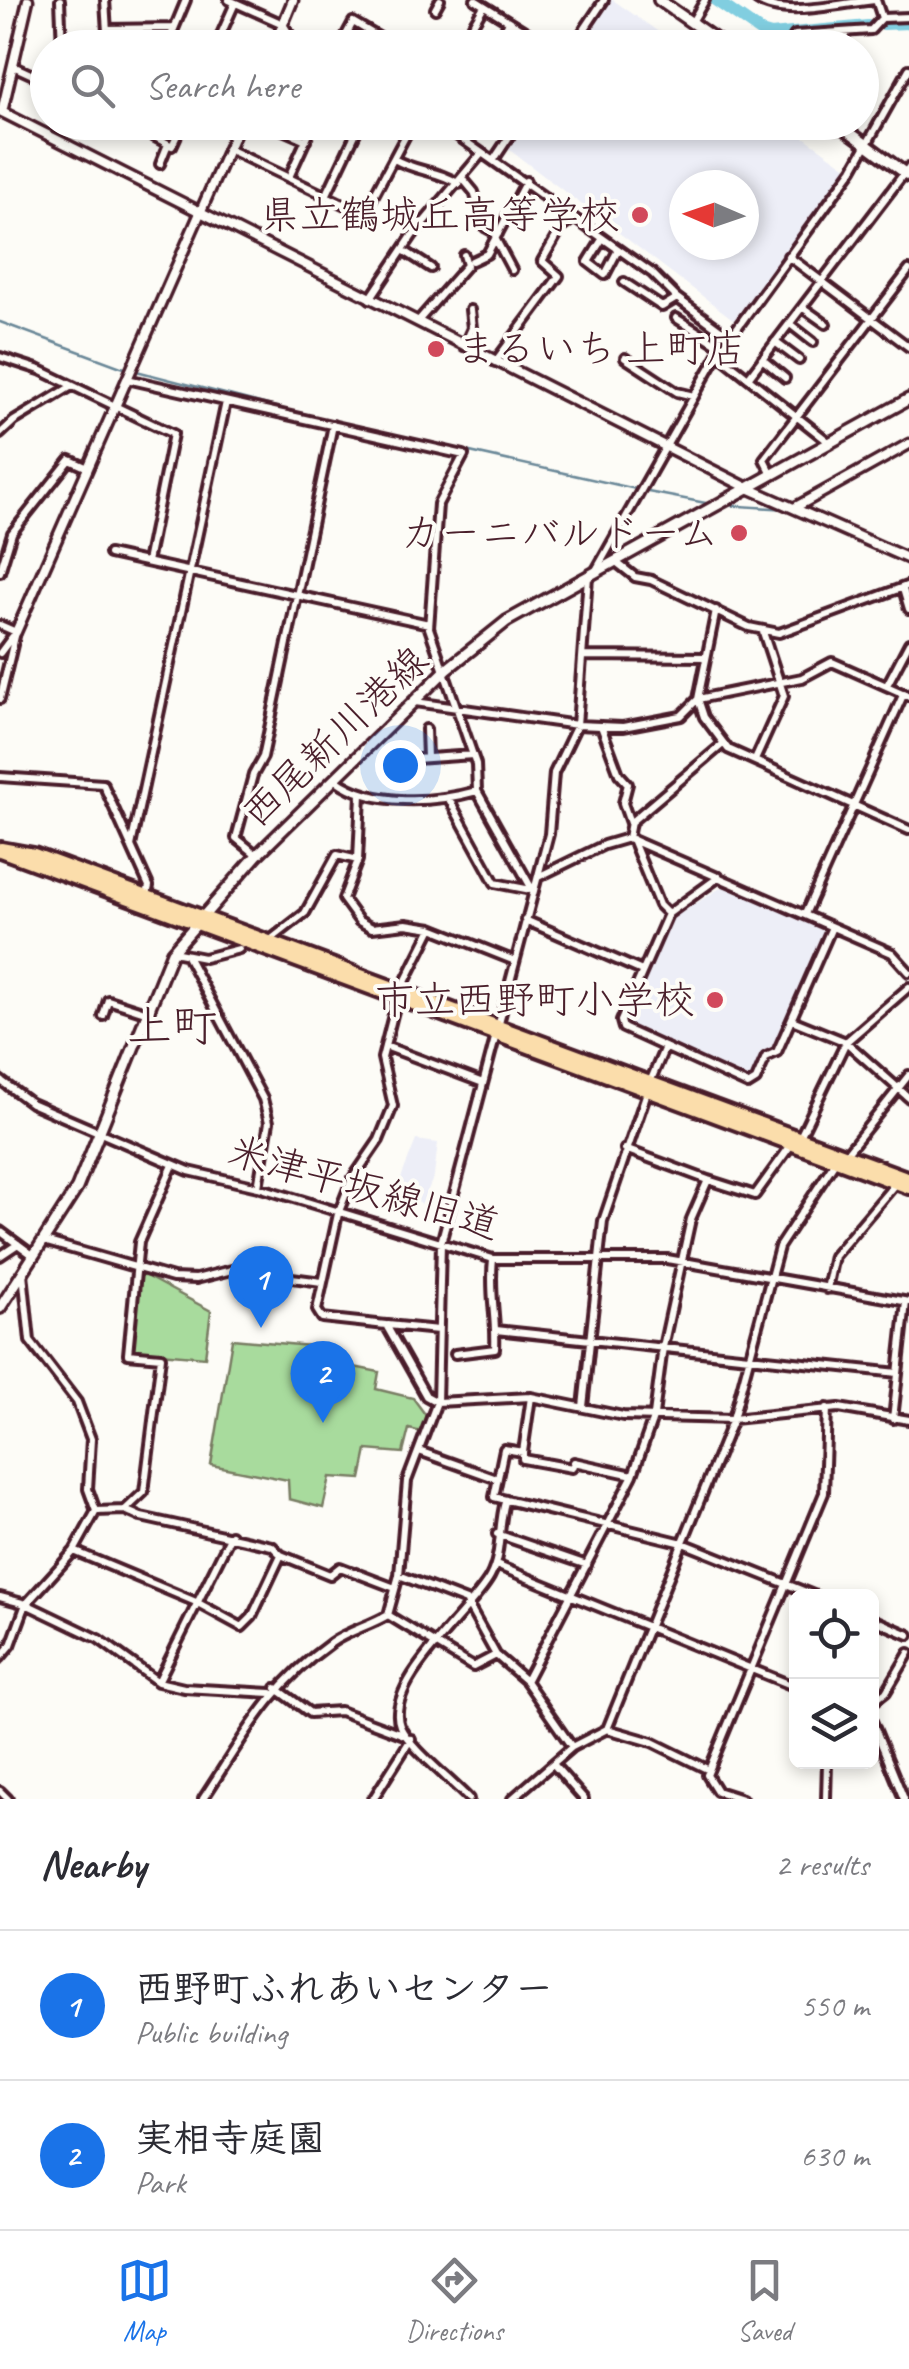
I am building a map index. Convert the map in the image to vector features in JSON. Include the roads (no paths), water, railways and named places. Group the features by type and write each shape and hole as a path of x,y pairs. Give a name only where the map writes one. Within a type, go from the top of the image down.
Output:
{"main road":[{"path":"659,0 703,30"},
{"path":"860,140 908,172"},
{"name":"西尾新川港線","path":"0,1308 76,1188 172,952 195,920 256,855 447,669 506,621 909,399"},
{"path":"0,850 34,854 146,896 195,920 268,941 400,994"},
{"path":"0,850 840,1157 909,1178"},
{"path":"840,1157 909,1188"}],"street":[{"path":"28,0 1,111 30,126"},
{"path":"60,0 61,30"},
{"path":"106,0 107,29 174,28 186,0"},
{"path":"280,30 293,0"},
{"path":"435,8 440,0"},
{"path":"475,0 522,30"},
{"path":"583,30 604,0"},
{"path":"692,22 705,0"},
{"path":"757,0 767,7 875,0 882,18"},
{"path":"222,30 233,1 283,24 287,30"},
{"path":"471,30 484,6"},
{"path":"871,30 882,18 909,17"},
{"path":"504,30 509,22"},
{"path":"14,66 30,74"},
{"path":"879,123 909,69"},
{"path":"57,140 748,488 909,559"},
{"path":"161,140 172,146 175,140"},
{"path":"0,699 16,632 232,140"},
{"path":"289,177 306,140"},
{"path":"326,196 353,140"},
{"path":"228,150 364,214 404,140"},
{"path":"466,140 730,337"},
{"path":"495,158 507,140"},
{"path":"203,1799 274,1691 328,1645 388,1615 399,1575 404,1496 437,1402 441,1243 538,877 548,834 554,773 577,725 592,575 720,351 870,140"},
{"path":"160,164 168,144"},
{"path":"370,300 403,250 482,153"},
{"path":"394,159 412,170 442,173 474,192 485,228 497,236 512,270"},
{"path":"748,378 908,172"},
{"path":"472,261 487,254 526,181"},
{"path":"396,213 421,227"},
{"path":"495,362 559,276 542,261 561,228 574,218"},
{"path":"601,241 588,262 605,274 618,250"},
{"path":"403,250 431,268"},
{"path":"417,322 467,265 464,254"},
{"path":"788,256 909,347"},
{"path":"772,476 764,460 909,270"},
{"path":"624,282 662,306 677,298"},
{"path":"802,308 826,324"},
{"path":"464,347 472,328 470,310"},
{"path":"676,318 830,443"},
{"path":"790,324 813,342"},
{"path":"776,342 799,360"},
{"path":"0,357 172,434 147,562"},
{"path":"625,358 676,392 694,396"},
{"path":"762,359 786,378"},
{"path":"130,372 226,402 464,455 438,504 430,624 473,755 477,791 532,890"},
{"path":"0,434 14,420 72,386"},
{"path":"131,846 226,402"},
{"path":"256,855 236,838 253,775 263,756 333,425"},
{"path":"794,508 909,444"},
{"path":"0,572 12,533 70,460 88,468"},
{"path":"109,554 430,624"},
{"path":"616,562 635,577 651,580 763,632 780,633 906,587 909,609"},
{"path":"716,610 698,699 723,744 909,830"},
{"path":"0,625 16,632"},
{"path":"0,653 16,632"},
{"path":"755,760 784,696 763,632"},
{"path":"887,685 909,643"},
{"path":"584,656 706,657"},
{"path":"416,702 501,711 577,725 623,727 681,716 698,699 802,678 832,662 906,694 806,914"},
{"path":"601,726 619,774 628,784 623,803 631,824 630,838 659,905 668,914"},
{"path":"426,729 427,758"},
{"path":"631,824 723,744"},
{"path":"415,759 473,755"},
{"path":"0,777 103,784 149,886 146,896"},
{"path":"336,780 362,794 448,799 477,791"},
{"path":"362,794 358,860 343,899 359,921 372,928 406,924 432,928 515,961"},
{"path":"448,799 495,883 532,890"},
{"path":"538,877 604,845 630,838 892,953 909,972"},
{"path":"268,941 305,913 338,855 358,860"},
{"path":"719,877 668,914 621,1021 623,1028 748,1084 756,1080 766,1057 777,1052 832,927"},
{"path":"525,920 642,971"},
{"path":"432,928 400,994 385,1046 384,1068 393,1106 380,1140 351,1181 338,1214 317,1310 322,1318 438,1330"},
{"path":"172,952 214,957 239,949"},
{"path":"187,956 263,1099 268,1142 258,1187"},
{"path":"625,1149 755,1195 796,1141 846,1042 909,987"},
{"path":"103,1016 108,1000 145,1012"},
{"path":"792,1020 846,1042 909,1098"},
{"path":"385,1046 483,1083"},
{"path":"583,1407 603,1220 625,1149 665,1047"},
{"path":"607,1730 733,1419 770,1276 788,1230 840,1157 909,1075"},
{"name":"米津平坂線旧道","path":"0,1080 31,1103 173,1165 493,1258 684,1261 907,1302"},
{"path":"125,1510 144,1492 161,1357 128,1354 135,1266 140,1242 173,1165"},
{"path":"526,1681 633,1475 654,1415 663,1347 691,1220 708,1180"},
{"path":"827,1289 834,1256 896,1183"},
{"path":"0,1231 34,1256"},
{"path":"44,1241 173,1278 196,1280 232,1270 322,1282"},
{"path":"0,1256 18,1244"},
{"path":"455,1354 494,1349 496,1330 489,1296 493,1258"},
{"path":"0,1658 12,1645 26,1604 74,1551 96,1510 88,1489 91,1440 77,1402 30,1341 23,1273"},
{"path":"893,1420 907,1302"},
{"path":"386,1324 426,1396 437,1402 532,1398 623,1416 733,1419 827,1408 909,1420"},
{"path":"496,1330 898,1372"},
{"path":"532,1398 523,1460 572,1468 574,1462 633,1475"},
{"path":"742,1799 718,1790 708,1776 824,1493 827,1408"},
{"path":"524,1450 504,1449 494,1497 683,1543 799,1589"},
{"path":"419,1451 498,1480"},
{"path":"469,1799 408,1736 398,1720 404,1696 436,1644 496,1565 497,1534 505,1502"},
{"path":"96,1510 125,1510 158,1522 230,1535 272,1546 282,1556 330,1575 340,1568 351,1570 395,1588"},
{"path":"497,1534 587,1564"},
{"path":"158,1682 230,1535"},
{"path":"74,1551 196,1602 242,1627 252,1618 282,1556"},
{"path":"496,1565 789,1684"},
{"path":"399,1575 433,1586 468,1606 496,1656 526,1681 572,1747"},
{"path":"0,1597 26,1604 98,1639 158,1682 184,1688 274,1691 310,1713 340,1711 408,1736"},
{"path":"388,1615 473,1667 496,1656"},
{"path":"879,1622 909,1634"},
{"path":"879,1698 909,1654"},
{"path":"512,1799 572,1747 607,1730 652,1742 710,1770"},
{"path":"373,1799 408,1736"},
{"path":"879,1738 904,1799"},
{"path":"554,1765 584,1799"},
{"path":"826,1799 828,1769"},
{"path":"0,1791 8,1799"}],"waterway":[{"path":"715,0 758,30"},
{"path":"884,24 909,23"},
{"path":"825,30 868,26"},
{"path":"0,322 121,367 326,420 636,489"},
{"path":"847,474 909,439"},
{"path":"648,492 711,504"},
{"path":"723,505 789,509"}],"place":[{"name":"県立鶴城丘高等学校","path":"640,215"},
{"name":"まるいち 上町店","path":"436,349"},
{"name":"カーニバルドーム","path":"739,533"},
{"name":"市立西野町小学校","path":"715,1000"},
{"name":"西野町ふれあいセンター","path":"261,1328"},
{"name":"実相寺庭園","path":"323,1423"}],"district":[{"name":"上町","path":"172,1026"}]}
